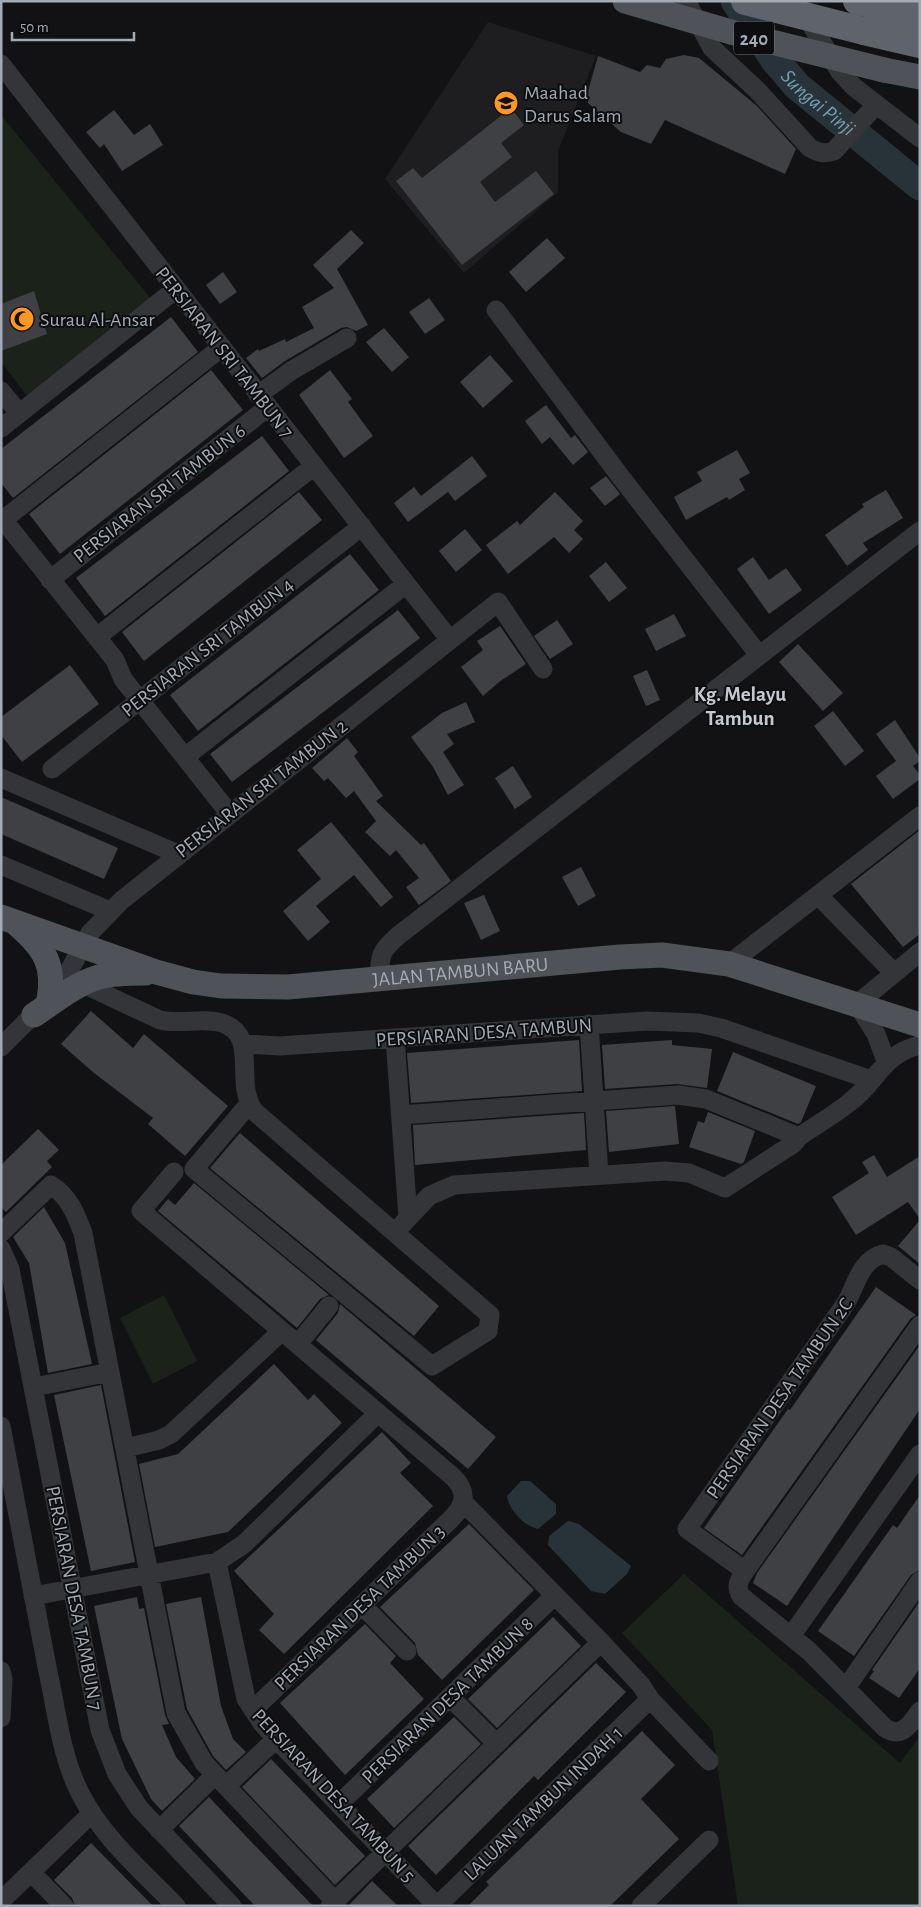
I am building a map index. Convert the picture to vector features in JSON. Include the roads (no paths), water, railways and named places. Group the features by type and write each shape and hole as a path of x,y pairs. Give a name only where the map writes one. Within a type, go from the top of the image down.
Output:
{"highway":[{"path":"745,1 920,44"},
{"path":"857,1 920,16"}],"main road":[{"name":"240","path":"625,1 731,32 884,70 920,77"},
{"name":"JALAN TAMBUN BARU","path":"8,920 156,972 193,982 253,988 288,987 620,957 662,956 729,964 920,1026"},
{"path":"8,920 39,945 45,955 51,978 42,1008"},
{"path":"42,1008 82,984 100,976 156,972"}],"street":[{"path":"686,1 712,48 757,90 810,148 825,154 834,151 841,146 872,110"},
{"path":"798,1 840,72 872,110 920,138"},
{"name":"PERSIARAN SRI TAMBUN 7","path":"1,64 450,640"},
{"path":"1,428 176,289"},
{"path":"496,310 620,476 759,655"},
{"name":"PERSIARAN SRI TAMBUN 6","path":"50,580 263,401 291,371 346,338"},
{"path":"222,347 2,519 115,660 123,679 138,700 229,814"},
{"path":"1,391 19,413"},
{"path":"97,637 314,466"},
{"name":"PERSIARAN SRI TAMBUN 4","path":"52,769 362,526"},
{"path":"379,980 380,957 384,947 920,531"},
{"path":"185,757 406,584"},
{"name":"PERSIARAN SRI TAMBUN 2","path":"1,1048 42,1008 63,982 82,946 110,911 178,854 498,602 543,669"},
{"path":"1,778 178,854"},
{"path":"729,964 920,816"},
{"path":"1,865 110,911"},
{"path":"818,894 894,973"},
{"path":"886,1061 876,1034 856,1004 920,952"},
{"path":"82,984 160,1020 173,1023 210,1021 222,1023 233,1028 240,1035 243,1044 244,1084 249,1104 255,1112 396,1231 490,1315 488,1331 432,1366 194,1169 249,1104"},
{"name":"PERSIARAN DESA TAMBUN","path":"243,1044 280,1046 648,1020 698,1023 744,1034 871,1080"},
{"path":"589,1024 599,1175"},
{"path":"395,1038 408,1217"},
{"path":"396,1231 429,1196 454,1185 678,1171 725,1188 793,1144 799,1137 852,1102 886,1061 899,1053 920,1045"},
{"path":"401,1115 678,1095 706,1100 799,1137"},
{"path":"174,1172 141,1211 459,1483 465,1496 464,1503 601,1642 636,1679 650,1700 709,1761"},
{"path":"1,1233 51,1185 58,1189 74,1209 83,1233 151,1575 176,1714 196,1752 333,1903 601,1642"},
{"name":"PERSIARAN DESA TAMBUN 7","path":"1,1249 10,1269 100,1730 117,1774 128,1792 159,1830 232,1906"},
{"name":"PERSIARAN DESA TAMBUN 2C","path":"745,1571 687,1529 844,1306 855,1287 862,1269 876,1256 883,1254 891,1256 920,1280"},
{"path":"298,1344 330,1306"},
{"path":"916,1716 899,1733 892,1733 791,1636 741,1596 737,1588 738,1581 920,1325"},
{"path":"126,1448 159,1440 176,1430 282,1331"},
{"path":"34,1388 110,1372"},
{"path":"33,1596 217,1562 244,1544 378,1413"},
{"name":"PERSIARAN DESA TAMBUN 7","path":"1,1426 33,1596 64,1748 72,1775 92,1813 119,1847 176,1906"},
{"path":"791,1636 920,1454"},
{"name":"PERSIARAN DESA TAMBUN 3","path":"253,1710 451,1519 464,1503"},
{"name":"PERSIARAN DESA TAMBUN 5","path":"217,1562 242,1686 253,1710 276,1739 437,1906"},
{"path":"846,1688 920,1581"},
{"name":"PERSIARAN DESA TAMBUN 8","path":"339,1804 555,1595"},
{"path":"362,1604 406,1650"},
{"path":"1,1671 4,1679 1,1718"},
{"path":"450,1697 497,1744"},
{"name":"LALUAN TAMBUN INDAH 1","path":"437,1906 650,1700"},
{"path":"159,1830 220,1780 276,1739"},
{"path":"1,1901 92,1813"},
{"path":"641,1906 709,1840"},
{"path":"31,1872 64,1906"}],"waterway":[{"name":"Sungai Pinji","path":"735,1 774,59 797,86 920,186"}],"place":[{"name":"Maahad Darus Salam","path":"506,103"},
{"name":"Surau Al-Ansar","path":"22,319"}],"district":[{"name":"Kg. Melayu Tambun","path":"740,706"}]}
